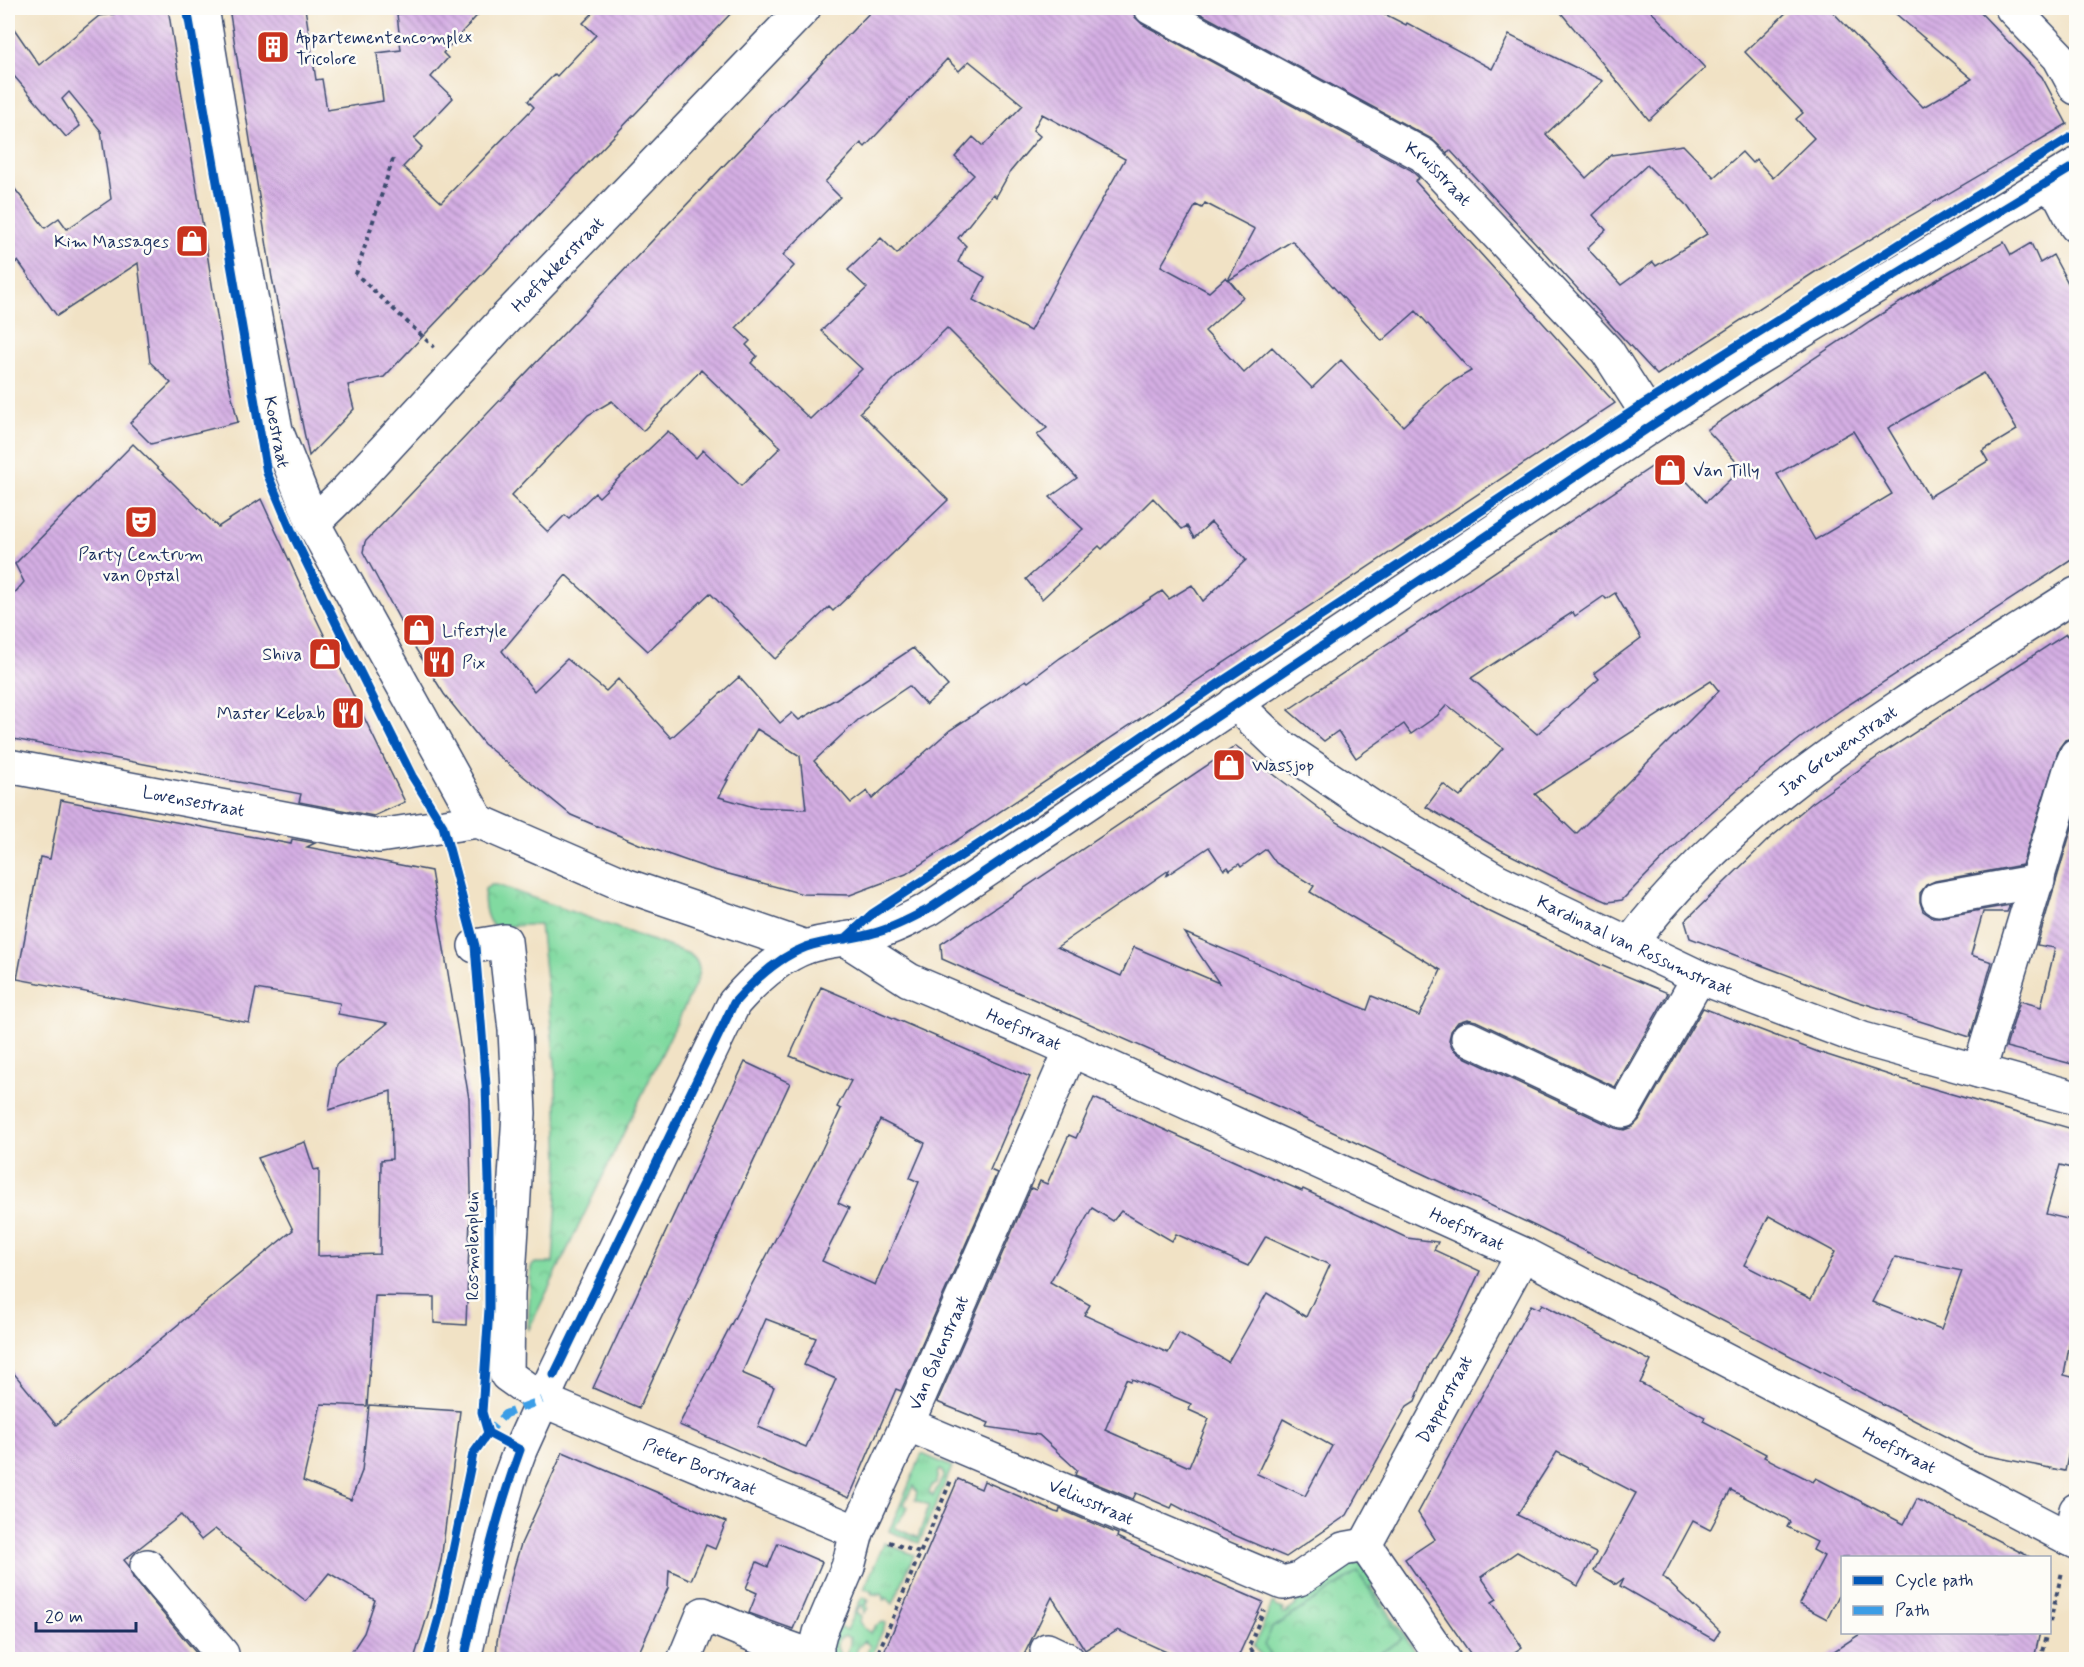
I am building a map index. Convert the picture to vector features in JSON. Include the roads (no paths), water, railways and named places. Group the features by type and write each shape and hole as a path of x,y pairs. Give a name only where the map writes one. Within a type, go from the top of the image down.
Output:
{"street":[{"name":"Koestraat","path":"202,8 238,226 276,430 313,523 478,820"},
{"name":"Hoefakkerstraat","path":"313,523 804,8"},
{"name":"Kruisstraat","path":"1151,8 1423,155 1607,351 1654,423"},
{"path":"2012,8 2059,57 2076,88"},
{"path":"464,1659 509,1480 542,1400 734,1003 756,978 806,947 874,934 929,909 1654,423 2076,165"},
{"path":"2044,185 2060,195 2076,226"},
{"name":"Jan Grewenstraat","path":"1630,944 1653,913 1737,828 1804,773 2076,594"},
{"name":"Kardinaal van Rossumstraat","path":"1235,703 1278,744 1376,810 1498,881 1699,977 1863,1039 2076,1098"},
{"path":"1979,1071 2076,756"},
{"name":"Lovensestraat","path":"8,766 380,836 478,820"},
{"path":"478,820 625,885 806,947"},
{"path":"1938,899 2038,881"},
{"name":"Hoefstraat","path":"845,939 909,980 1071,1050 1523,1254 2074,1530"},
{"name":"Rosmolenplein","path":"475,946 505,941 515,1030 519,1113 508,1293 507,1375 542,1400"},
{"path":"1468,1038 1623,1111 1699,977"},
{"name":"Van Balenstraat","path":"817,1659 819,1639 848,1567 857,1532 907,1424 1071,1050"},
{"name":"Dapperstraat","path":"1365,1545 1523,1254"},
{"name":"Pieter Borstraat","path":"542,1400 857,1532"},
{"name":"Veliusstraat","path":"907,1424 1275,1581 1290,1583 1343,1549 1365,1545"},
{"path":"1365,1545 1444,1659"},
{"path":"147,1566 222,1654 214,1659"},
{"path":"684,1659 703,1614 817,1659"}],"place":[{"name":"Appartementencomplex Tricolore","path":"273,47"},
{"name":"Kim Massages","path":"192,241"},
{"name":"Van Tilly","path":"1670,470"},
{"name":"Party Centrum van Opstal","path":"141,522"},
{"name":"Lifestyle","path":"419,630"},
{"name":"Shiva","path":"325,654"},
{"name":"Pix","path":"439,662"},
{"name":"Master Kebab","path":"348,713"},
{"name":"Wassjop","path":"1229,765"}]}
